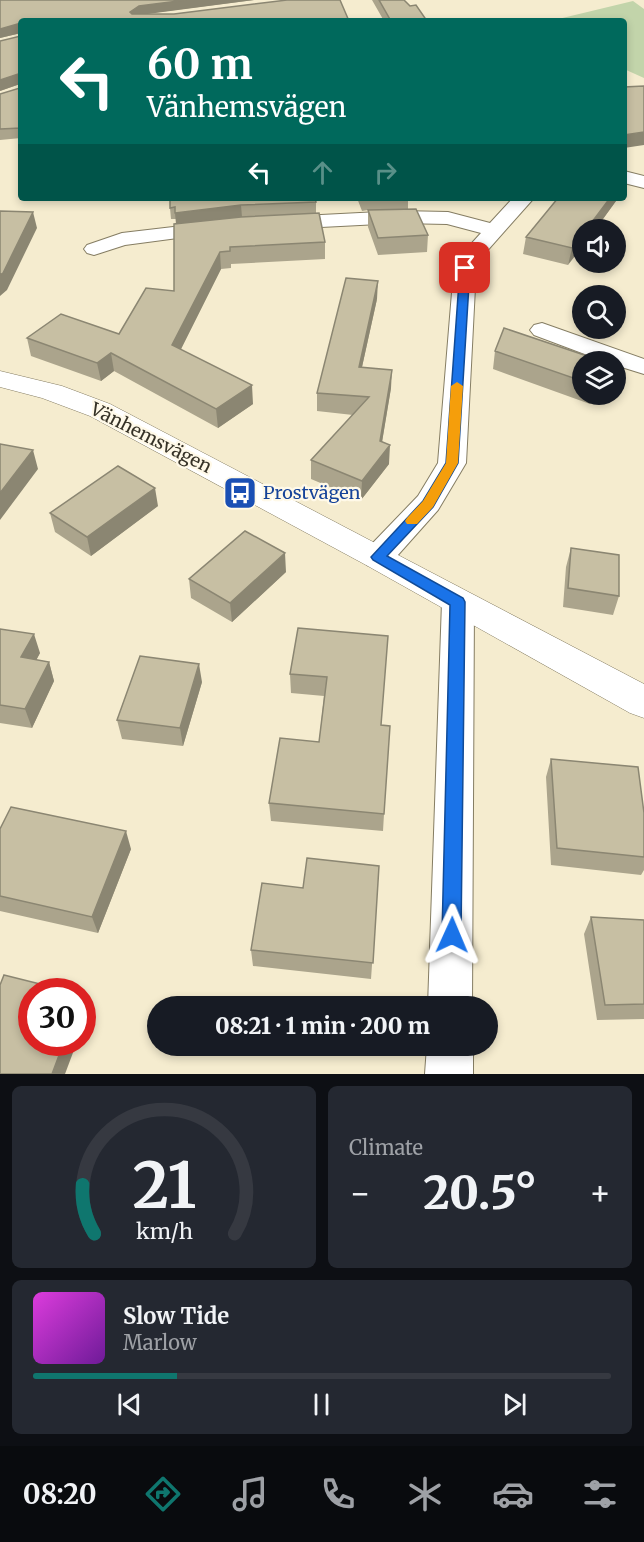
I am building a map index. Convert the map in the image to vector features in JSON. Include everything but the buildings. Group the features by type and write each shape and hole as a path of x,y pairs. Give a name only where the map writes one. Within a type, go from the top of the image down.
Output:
{"street":[{"path":"627,178 644,182"},
{"path":"378,557 428,503 452,463 465,268 469,258 521,201"},
{"path":"264,224 399,217 448,218 493,230"},
{"path":"94,249 122,239 231,226"},
{"path":"542,330 644,367"},
{"name":"Vänhemsvägen","path":"0,379 52,392 100,410 378,557 644,702"},
{"path":"450,996 458,602"},
{"path":"449,1074 450,1056"}],"green space":[{"path":"633,1 644,9 644,78 627,70 627,18 562,18"}],"slow traffic":[{"path":"412,521 428,503 452,463 457,386"}],"place":[{"name":"Prostvägen","path":"240,493"}],"route":[{"path":"452,935 458,602 378,557 428,503 452,463 465,268"}]}
